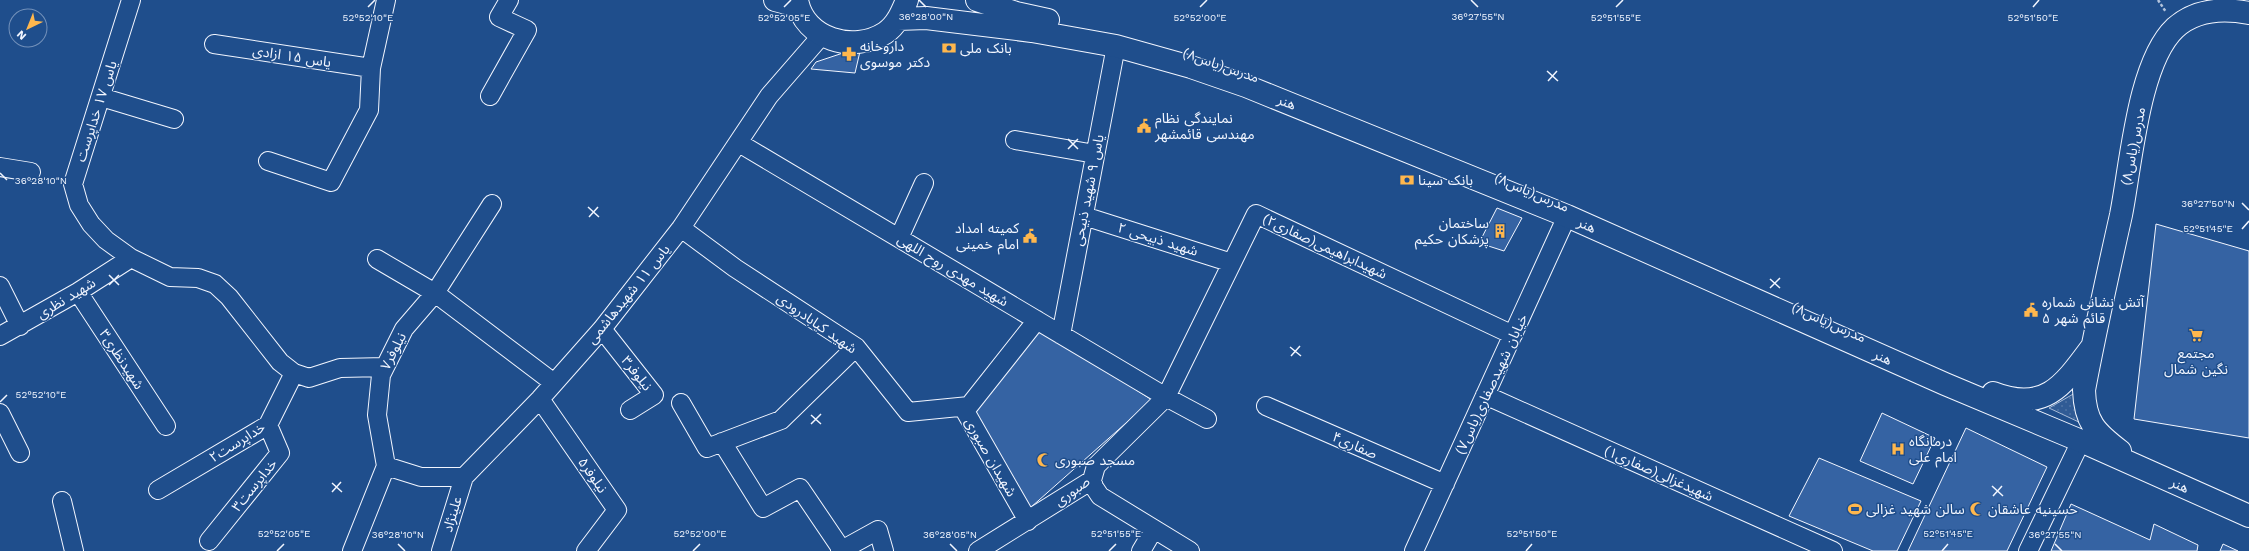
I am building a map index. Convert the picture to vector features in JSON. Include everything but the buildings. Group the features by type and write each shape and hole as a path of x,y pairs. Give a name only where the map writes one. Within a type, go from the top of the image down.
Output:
{"main road":[{"path":"774,0 798,3 808,22 822,35 837,42 854,43 871,40 886,32 903,10"},
{"name":"مدرس(یاس۸)","path":"977,0 1016,13 1137,39 1196,56 1253,76 1382,127 1656,245 1942,373 2010,400 2036,400 2056,390 2074,372 2091,348"},
{"name":"مدرس(یاس۸)","path":"2145,470 2100,434 2087,417 2084,390 2091,348 2121,213 2143,94 2158,52 2175,28 2202,12 2229,9 2249,13"},
{"name":"هنر","path":"903,10 926,18 1032,30 1116,46 1191,66 1246,86 1567,216 1945,384 2081,440 2249,516"},
{"path":"2228,507 2249,511"}],"street":[{"name":"یاس ۱۷ خداپرست","path":"131,0 73,184 79,205 91,224 106,240 131,258 170,277 198,278 215,284 229,297 280,362 294,374"},
{"path":"268,161 331,182 369,110 371,68 386,0"},
{"path":"490,96 527,30 499,17 509,0"},
{"name":"یاس ۱۱ شهیدهاشمی","path":"464,477 540,398 602,328 681,228 769,96 822,35"},
{"name":"یاس ۱۵ ازادی","path":"214,44 371,68"},
{"name":"یاس ۹ شهید ذبیحی","path":"1061,334 1116,46"},
{"path":"101,96 174,119"},
{"path":"1015,140 1095,154"},
{"name":"شهید مهدی روح اللهی","path":"739,143 1166,397 1208,419"},
{"path":"0,167 31,172"},
{"path":"899,238 924,184"},
{"name":"نیلوفر۷","path":"386,466 377,416 381,375 404,329 435,293 492,204"},
{"name":"شهیدابراهیمی(صفاری۲)","path":"1166,397 1256,214 1513,335"},
{"name":"شهید ذبیحی ۲","path":"1084,216 1232,263"},
{"name":"خیابان شهیدصفاری(یاس۷)","path":"1414,551 1567,216"},
{"name":"شهید کیابادرودی","path":"681,228 735,268 856,347 908,412 969,406"},
{"name":"شهید نظری","path":"0,336 78,292 131,258"},
{"path":"377,259 435,293 554,382"},
{"path":"0,286 20,326"},
{"name":"شهیدنظری۳","path":"78,292 166,426"},
{"name":"شهیدان صبوری","path":"1028,521 965,411 1037,320"},
{"name":"نیلوفر۳","path":"602,328 654,395 630,410"},
{"path":"681,403 707,448 781,420 856,347"},
{"path":"294,374 309,378 340,368 385,367"},
{"name":"خداپرست۲","path":"158,490 268,425 294,374"},
{"name":"شهیدغزالی(صفاری۱)","path":"1485,396 1798,544 1833,551"},
{"name":"صبوری","path":"978,551 1092,480 1096,466 1166,397"},
{"name":"نیلوفر۵","path":"540,398 617,510 586,551"},
{"name":"صفاری۴","path":"1266,406 1445,484"},
{"path":"0,413 20,453"},
{"name":"خداپرست۳","path":"209,541 280,453 268,425"},
{"path":"2028,551 2081,440"},
{"path":"722,442 763,508 800,488 841,550 878,530 884,551"},
{"path":"352,551 386,466 421,477 464,477"},
{"name":"علینژاد","path":"441,551 464,477"},
{"path":"1092,480 1094,487 1100,496 1190,551"},
{"path":"62,501 74,551"},
{"path":"1141,551 1154,529"}],"shaded area":[{"path":"2075,393 2083,424 2049,408"}],"place":[{"name":"بانک ملی","path":"949,48"},
{"name":"داروخانه دکتر موسوی","path":"849,54"},
{"name":"نمایندگی نظام مهندسی قائمشهر","path":"1144,126"},
{"name":"بانک سینا","path":"1407,180"},
{"name":"ساختمان پزشکان حکیم","path":"1500,231"},
{"name":"کمیته امداد امام خمینی","path":"1030,236"},
{"name":"آتش نشانی شماره ۵ قائم شهر","path":"2031,310"},
{"name":"مجتمع نگین شمال","path":"2196,335"},
{"name":"درمانگاه امام علی","path":"1898,449"},
{"name":"مسجد صبوری","path":"1044,460"},
{"name":"سالن شهید غزالی","path":"1855,509"},
{"name":"حسینیه عاشقان","path":"1977,509"}]}
